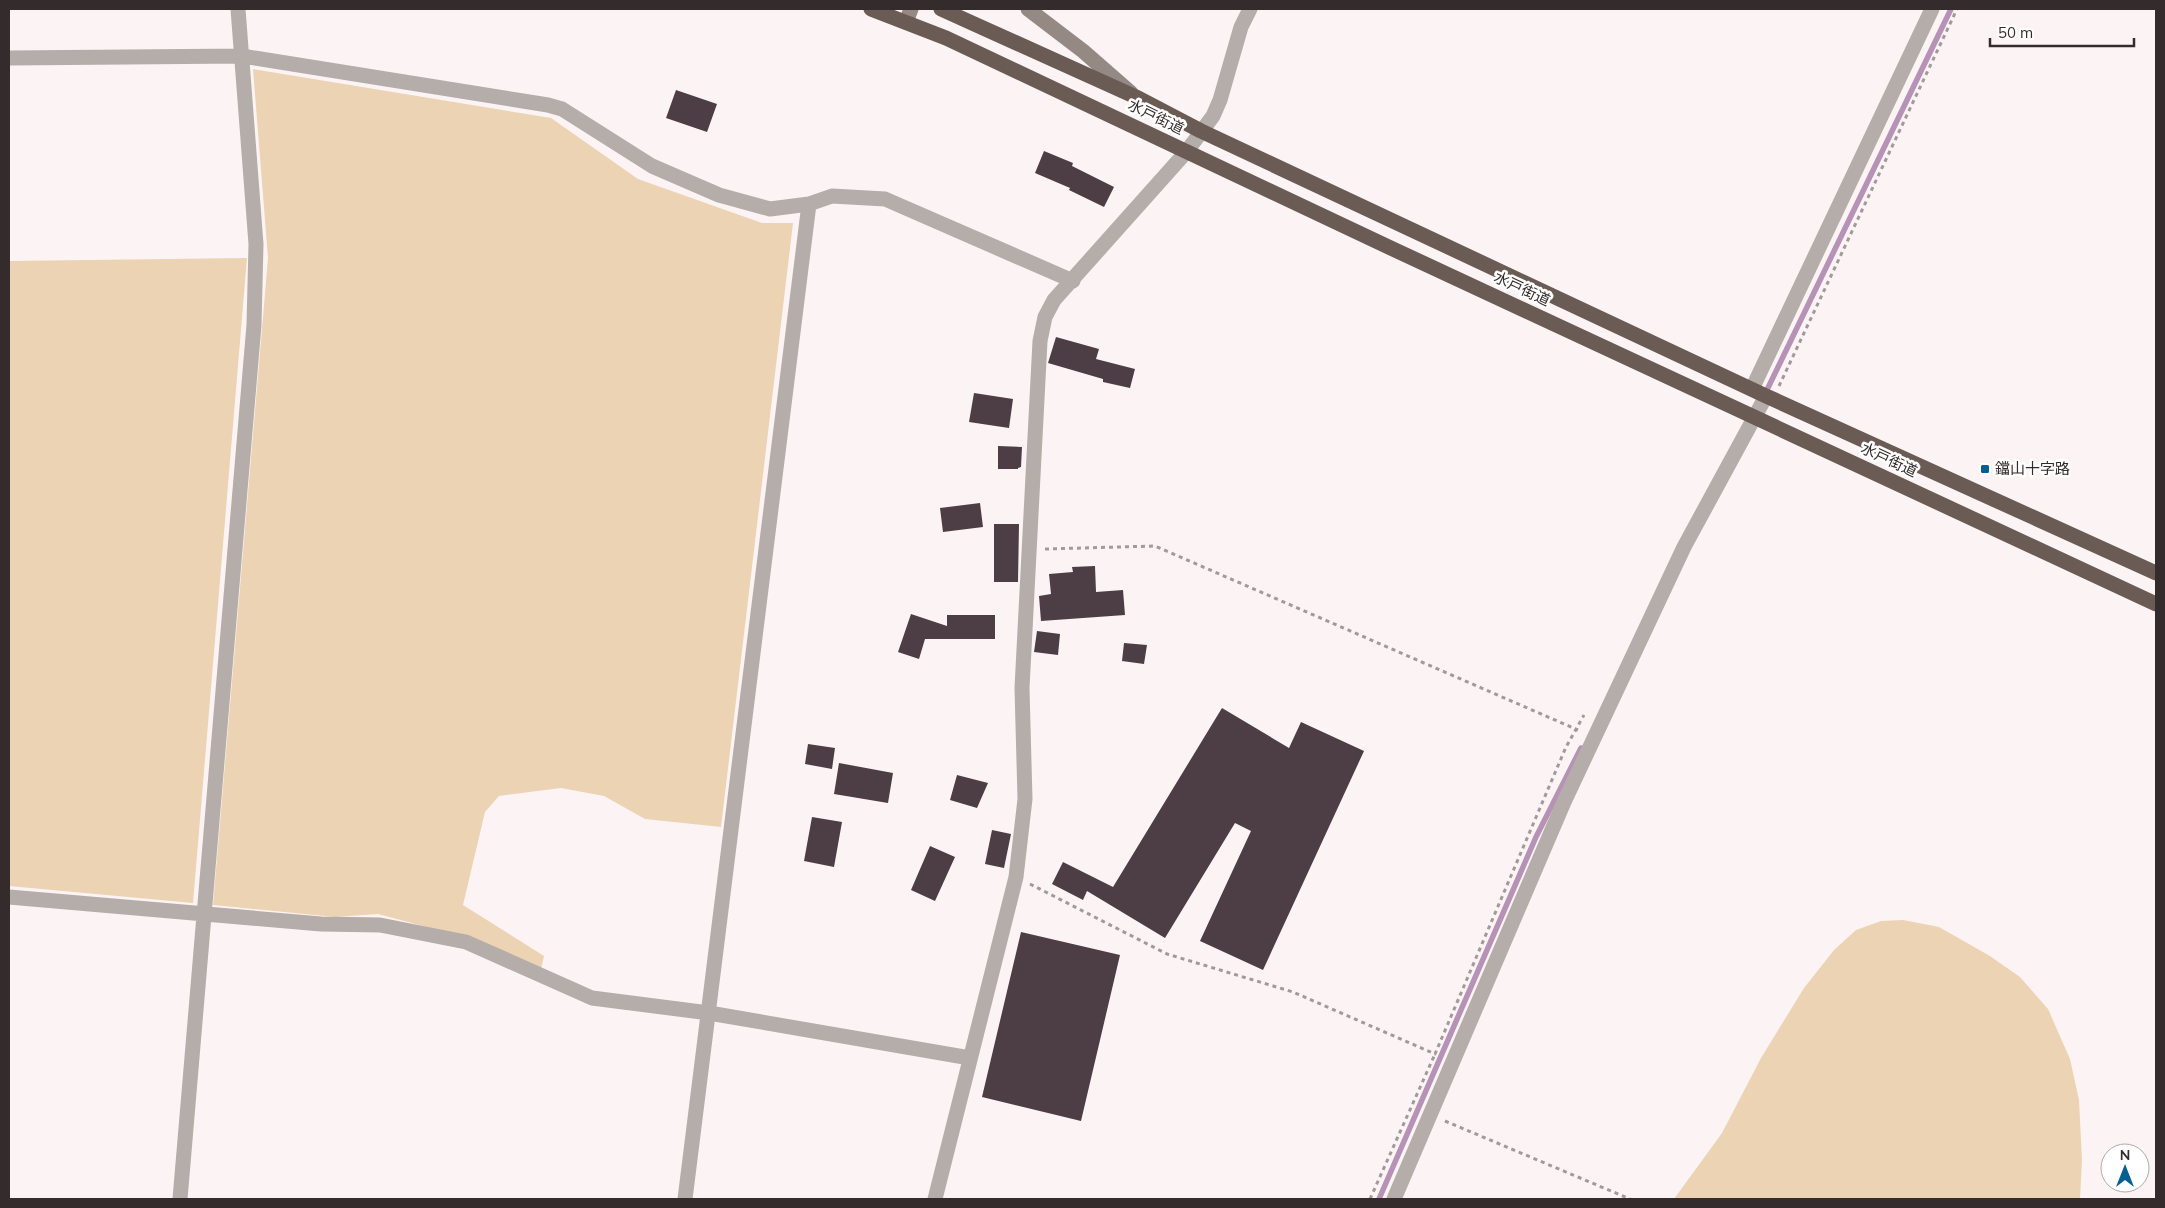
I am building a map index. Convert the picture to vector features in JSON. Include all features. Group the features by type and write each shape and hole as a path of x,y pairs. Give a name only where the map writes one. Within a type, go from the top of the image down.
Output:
{"highway":[{"name":"水戸街道","path":"871,9 909,15 952,40 1187,151 2156,604"},
{"name":"水戸街道","path":"941,9 1136,97 1201,131 1769,398 2156,573"}],"street":[{"path":"180,1199 254,325 256,244 238,9"},
{"path":"1028,9 1084,51 1136,97"},
{"path":"934,1199 1016,877 1025,799 1022,688 1040,341 1045,317 1054,300 1073,281 1187,151 1213,116 1220,100 1241,27 1250,9"},
{"path":"1752,389 1932,9"},
{"path":"9,58 242,56 548,105 562,109 652,166 719,195 770,209 809,204 832,196 885,199 1073,281"},
{"path":"685,1199 809,204"},
{"path":"1394,1199 1564,802 1594,737 1684,547 1756,417 1769,398"},
{"path":"9,897 322,924 380,925 466,942 592,998 709,1013 970,1058"}],"path":[{"path":"1769,398 1957,9"},
{"path":"1029,549 1155,546 1594,737"},
{"path":"1370,1199 1435,1054 1566,748 1586,712"},
{"path":"1016,877 1167,954 1294,992 1435,1054"},
{"path":"1430,1115 1630,1199"}],"shaded area":[{"path":"253,69 551,118 638,179 762,223 793,223 721,827 645,819 604,796 561,788 499,796 485,812 463,905 544,956 541,969 472,939 378,914 335,917 213,905 268,258"},
{"path":"247,258 193,903 9,886 9,261"},
{"path":"1903,920 1939,927 1990,956 2020,977 2048,1009 2070,1059 2079,1100 2082,1160 2080,1199 1674,1199 1722,1133 1761,1058 1804,988 1834,950 1856,930 1881,921"}],"building":[{"path":"676,90 717,104 707,132 666,118"},
{"path":"1044,151 1073,163 1072,166 1114,187 1104,207 1069,190 1070,188 1035,173"},
{"path":"1056,337 1099,349 1096,359 1135,369 1130,388 1103,382 1103,379 1048,363"},
{"path":"974,393 1013,399 1009,428 969,422"},
{"path":"998,446 1022,447 1021,467 1018,469 998,469"},
{"path":"980,503 983,527 943,532 940,508"},
{"path":"994,524 1019,524 1018,582 994,582"},
{"path":"1095,566 1096,592 1123,590 1125,615 1041,621 1039,596 1051,594 1049,574 1073,572 1072,567"},
{"path":"911,614 947,626 947,615 995,615 995,639 925,639 919,659 898,652"},
{"path":"1037,631 1060,634 1058,655 1034,652"},
{"path":"1124,643 1147,645 1144,664 1122,661"},
{"path":"1222,708 1289,748 1301,722 1364,751 1263,970 1200,941 1251,831 1235,823 1165,938 1087,891 1083,900 1052,884 1063,862 1113,887"},
{"path":"808,744 835,748 832,769 805,764"},
{"path":"839,763 893,773 888,803 834,794"},
{"path":"957,775 988,783 977,808 950,800"},
{"path":"812,817 842,822 834,867 804,861"},
{"path":"992,830 1011,834 1004,868 985,864"},
{"path":"930,846 955,857 935,901 911,890"},
{"path":"1021,932 1120,955 1081,1121 982,1097"}],"waterway":[{"path":"1765,394 1951,9"},
{"path":"1379,1199 1536,837 1581,748"}],"place":[{"name":"鐺山十字路","path":"1985,469"}]}
